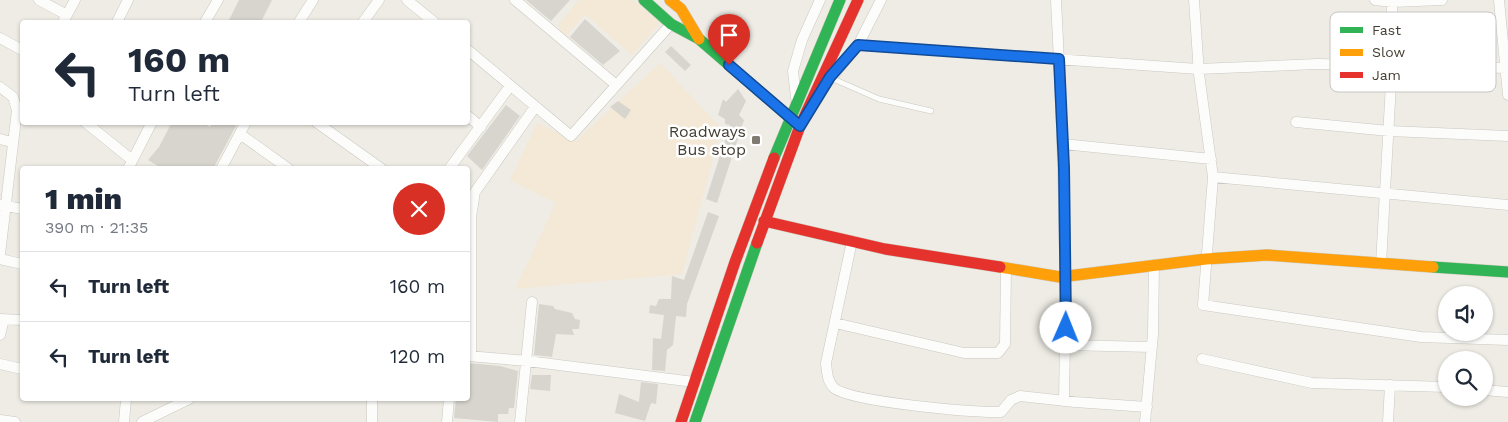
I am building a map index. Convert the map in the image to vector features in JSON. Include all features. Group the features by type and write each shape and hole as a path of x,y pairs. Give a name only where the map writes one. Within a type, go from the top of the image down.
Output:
{"main road":[{"path":"644,0 671,24 699,39 800,126"},
{"path":"670,0 683,5 699,39"},
{"path":"681,422 796,99 840,0"},
{"path":"695,422 764,221 800,126 858,0"},
{"path":"764,221 886,249 1067,277 1206,259 1267,255 1508,272"}],"street":[{"path":"39,0 65,19 75,0"},
{"path":"118,20 128,0"},
{"path":"206,20 218,0"},
{"path":"300,20 313,0"},
{"path":"364,20 379,0"},
{"path":"407,0 432,20"},
{"path":"515,0 616,84"},
{"path":"796,99 793,71 802,40 820,0"},
{"path":"800,126 830,77 858,45 882,0"},
{"path":"1056,0 1067,277 1064,401"},
{"path":"1194,0 1198,68 1213,177 1203,305 1421,337 1508,340"},
{"path":"1375,0 1392,2 1442,0"},
{"path":"1499,0 1507,68 1508,95"},
{"path":"1392,2 1392,12"},
{"path":"470,52 571,136 671,24"},
{"path":"0,38 20,49"},
{"path":"858,45 1198,68 1330,64"},
{"path":"452,166 510,86"},
{"path":"0,87 12,97 17,110 3,205 0,254"},
{"path":"1381,264 1391,92"},
{"path":"470,215 475,192 535,107"},
{"path":"470,118 480,127"},
{"path":"1296,122 1389,130 1508,136"},
{"path":"89,125 130,164 150,125"},
{"path":"224,166 244,125"},
{"path":"320,125 378,166"},
{"path":"240,134 285,166"},
{"path":"0,140 12,142"},
{"path":"1063,144 1211,159"},
{"path":"1213,177 1508,205"},
{"path":"3,205 20,209"},
{"path":"852,241 826,363 828,380 834,388 847,394 905,404 984,413 1001,412 1011,400 1020,396 1147,407"},
{"path":"0,259 20,264"},
{"path":"1146,422 1152,347 1154,265"},
{"path":"835,323 964,353 998,353 1005,344 1006,268"},
{"path":"520,422 528,361 532,302"},
{"path":"0,335 2,319 20,320"},
{"path":"1065,345 1152,347"},
{"path":"470,356 528,361 694,382"},
{"path":"1202,359 1312,383 1438,387"},
{"path":"0,364 20,369"},
{"path":"1388,422 1390,385"},
{"path":"1493,391 1508,392"},
{"path":"124,422 126,401"},
{"path":"142,422 185,401"},
{"path":"372,401 372,422"},
{"path":"447,422 448,401"},
{"path":"0,420 15,422"}],"lane":[{"path":"830,77 879,99 931,111"}],"shaded area":[{"path":"579,0 633,0 660,23 632,55 585,14 562,40 559,24"},
{"path":"660,63 721,128 682,274 515,289 556,203 510,180 537,123 576,141"}],"building":[{"path":"239,0 272,0 262,20 229,20"},
{"path":"526,0 570,0 551,21"},
{"path":"585,19 620,51 603,65 570,37"},
{"path":"671,46 691,65 685,71 665,52"},
{"path":"738,89 746,101 739,115 744,120 717,203 706,199 730,125 725,124 725,119 718,115 723,99 726,102"},
{"path":"618,101 631,110 625,119 610,107"},
{"path":"506,105 520,116 482,170 467,156"},
{"path":"170,125 207,125 210,127 211,125 236,125 215,166 158,166 148,160 159,147"},
{"path":"708,212 719,216 687,304 686,317 676,316 673,345 667,350 665,371 652,370 653,338 661,339 664,315 649,313 650,305 656,306 659,299 671,299 672,276 684,280"},
{"path":"539,304 553,306 555,309 572,313 575,319 580,320 579,329 572,329 574,335 556,334 552,357 534,355"},
{"path":"470,363 500,366 518,371 514,408 509,408 508,414 498,414 498,422 454,418 456,401 470,401"},
{"path":"532,375 551,375 550,391 530,389"},
{"path":"641,382 658,384 656,404 651,403 645,421 615,413 619,394 639,402"}],"traffic: fast":[{"path":"644,0 671,24 699,39 796,123"},
{"path":"774,158 840,0"},
{"path":"695,422 757,243"},
{"path":"1433,267 1508,272"}],"traffic: slow":[{"path":"670,0 681,9 699,39"},
{"path":"1000,267 1060,277 1206,259 1267,255 1433,267"}],"traffic: jam":[{"path":"757,243 800,126 858,0"},
{"path":"681,422 735,262 774,158"},
{"path":"764,221 885,249 1000,267"}],"place":[{"name":"Roadways Bus stop","path":"756,140"}],"route":[{"path":"729,65 800,126 830,77 858,45 1059,59 1067,277 1066,328"}]}
